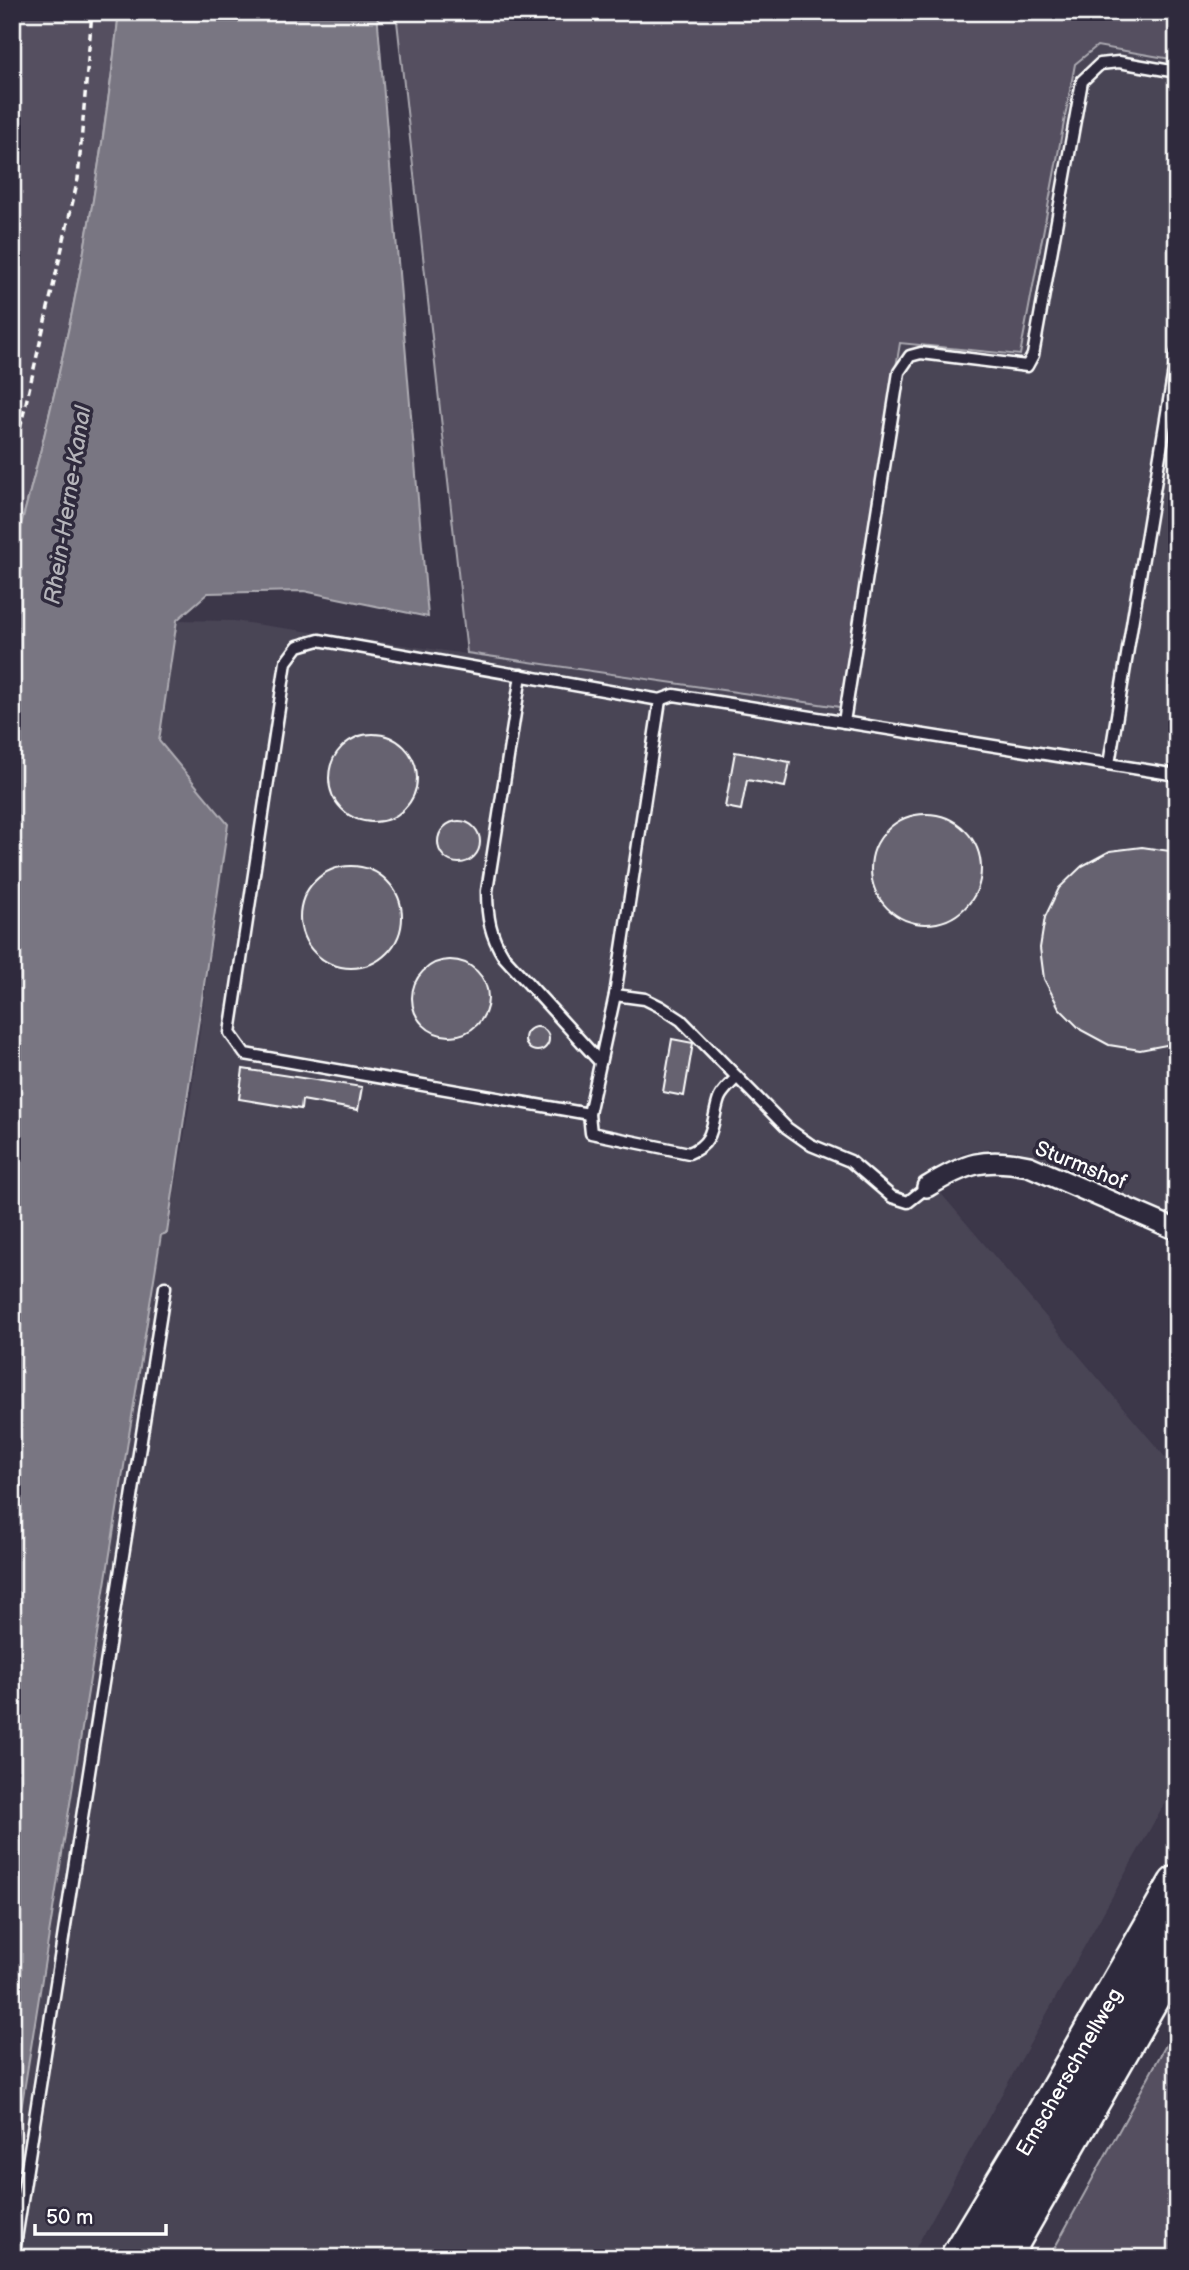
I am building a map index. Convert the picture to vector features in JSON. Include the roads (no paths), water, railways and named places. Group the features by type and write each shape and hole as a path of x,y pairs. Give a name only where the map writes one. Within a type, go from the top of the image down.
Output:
{"highway":[{"name":"Emscherschnellweg","path":"959,2258 1044,2118 1177,1885"},
{"name":"Emscherschnellweg","path":"1001,2258 1177,1950"}],"street":[{"name":"Sturmshof","path":"927,1187 960,1167 985,1161 1010,1162 1029,1166 1177,1230"}],"lane":[{"path":"844,722 899,373 910,356 921,353 1027,366 1033,355 1082,81 1100,64 1119,62 1177,72"},
{"path":"1109,764 1177,352"},
{"path":"589,1114 245,1054 230,1033 286,662 298,646 319,640 660,700 674,695 1177,775"},
{"path":"521,675 487,891 486,915 493,939 504,957 600,1062"},
{"path":"660,700 615,995 589,1114 591,1133 689,1153 702,1148 712,1132 720,1096 737,1077"},
{"path":"615,995 645,999 681,1020 787,1128 811,1145 850,1161 892,1197 908,1202 927,1187"},
{"path":"13,2258 165,1287"}],"water":[{"name":"Rhein-Herne-Kanal","path":"119,12 377,12 428,617 304,591 208,593 177,620 159,741 228,824 167,1233 161,1235 12,2166 12,557 47,423 77,287 101,150"}]}
